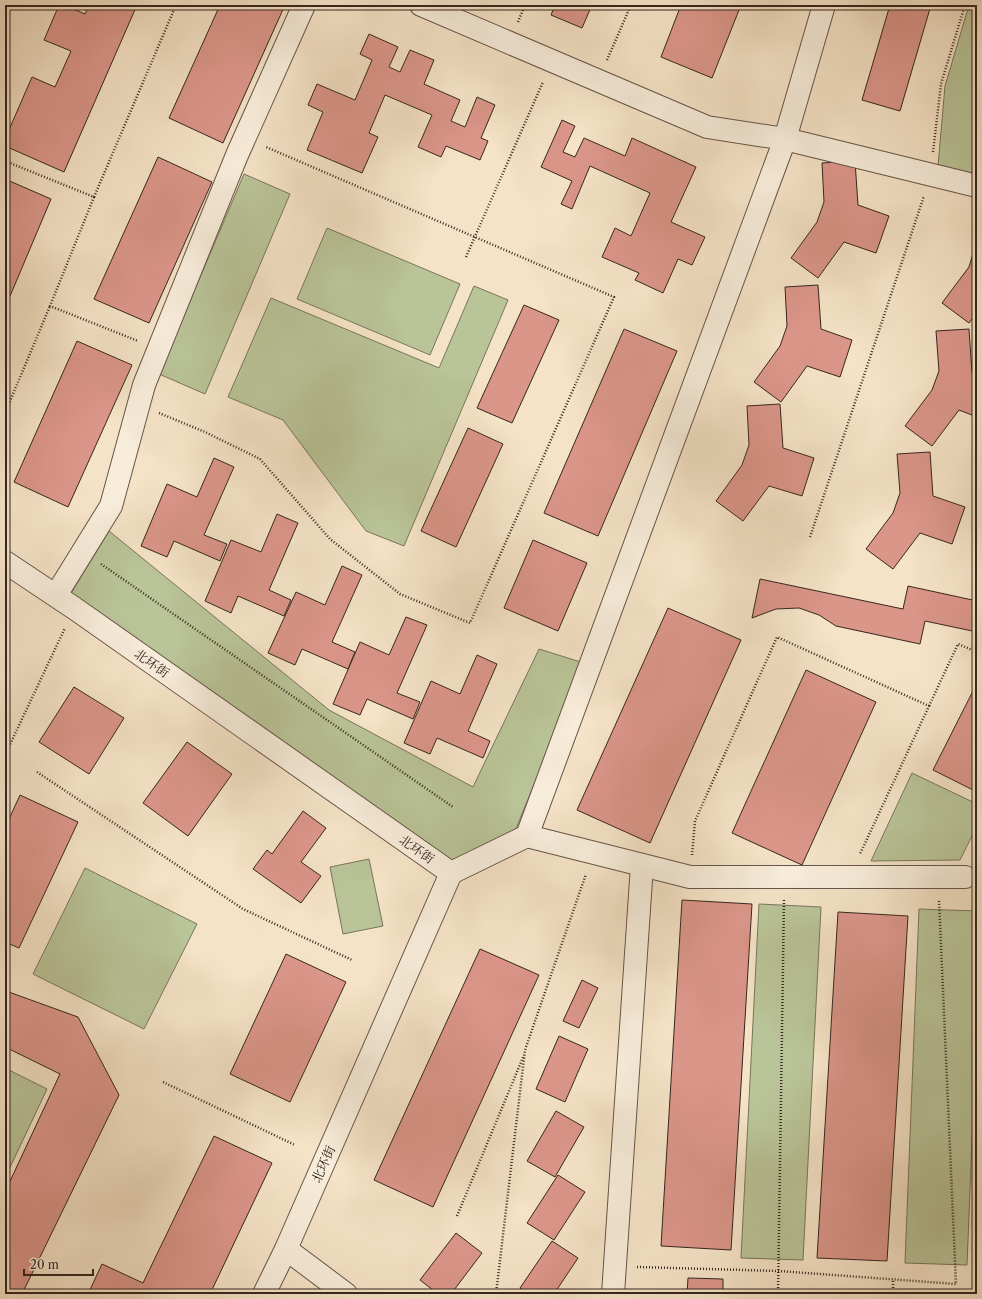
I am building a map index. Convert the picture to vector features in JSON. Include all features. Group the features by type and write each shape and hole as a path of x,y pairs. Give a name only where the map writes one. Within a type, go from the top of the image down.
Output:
{"street":[{"path":"56,595 111,506 144,384 244,138 304,5"},
{"path":"421,5 707,127 786,138 977,186"},
{"path":"526,836 786,138 824,5"},
{"name":"北环街","path":"5,562 56,595 451,873 286,1249 264,1294"},
{"path":"451,873 526,836 690,877 965,877"},
{"path":"613,1294 642,865"},
{"path":"286,1249 346,1294"}],"path":[{"path":"5,413 94,197 176,5"},
{"path":"598,80 631,5"},
{"path":"810,537 931,175 941,84 965,5"},
{"path":"466,257 553,61"},
{"path":"139,404 205,432 260,459 330,539 394,590 400,594 470,623 614,297 244,138"},
{"path":"5,161 94,197"},
{"path":"50,306 158,349"},
{"path":"83,552 453,807"},
{"path":"5,755 74,608"},
{"path":"690,877 695,821 777,637 929,706"},
{"path":"849,877 958,644 977,652"},
{"path":"37,772 243,910 352,960"},
{"path":"457,1216 525,1050 594,853"},
{"path":"778,1294 784,877"},
{"path":"615,1266 779,1271 956,1284 938,877"},
{"path":"496,1294 525,1050"},
{"path":"163,1082 295,1145"},
{"path":"893,1280 893,1294"}],"green space":[{"path":"969,5 977,5 977,175 938,166 945,86"},
{"path":"244,174 290,194 205,394 159,374"},
{"path":"327,228 460,284 430,355 297,299"},
{"path":"474,286 508,300 404,546 366,531 283,420 228,397 271,298 439,368"},
{"path":"109,531 329,710 473,787 539,649 584,663 515,831 452,862 70,595"},
{"path":"912,773 977,804 977,826 960,860 871,861"},
{"path":"369,859 383,926 343,934 330,867"},
{"path":"85,868 197,924 144,1029 33,974"},
{"path":"759,904 821,907 803,1260 741,1258"},
{"path":"919,909 977,911 977,1013 967,1265 905,1263"},
{"path":"5,1068 47,1089 5,1178"}],"building":[{"path":"59,5 64,5 85,14 89,5 137,5 64,172 5,146 5,139 32,77 55,87 71,51 44,40"},
{"path":"220,5 285,5 223,143 169,118"},
{"path":"555,5 592,5 582,28 551,15"},
{"path":"681,5 741,5 712,78 661,57"},
{"path":"890,5 931,5 900,111 862,100"},
{"path":"369,34 398,47 389,67 400,72 410,50 434,60 424,84 460,100 451,121 465,127 477,97 495,105 481,138 488,141 480,160 446,146 441,157 418,147 432,115 385,95 369,133 378,137 362,173 307,150 323,112 308,105 317,84 355,100 372,60 360,54"},
{"path":"562,120 575,126 563,152 575,157 584,138 625,156 632,138 696,167 671,222 705,237 692,265 678,259 663,293 635,280 639,273 602,257 615,228 631,236 650,193 590,166 572,209 561,204 572,181 541,167"},
{"path":"158,157 212,182 149,323 94,299"},
{"path":"855,161 858,205 889,216 876,253 844,242 818,278 791,258 817,222 824,202 822,163"},
{"path":"5,179 51,199 5,308"},
{"path":"973,208 977,208 977,312 969,323 942,303 969,267 975,247"},
{"path":"818,285 821,329 852,340 840,377 807,366 781,402 754,382 780,346 787,326 785,287"},
{"path":"524,305 559,320 512,423 477,408"},
{"path":"624,329 677,351 598,536 544,513"},
{"path":"969,329 972,373 977,375 977,417 959,410 932,446 905,426 932,390 939,371 936,331"},
{"path":"77,341 132,365 68,507 14,482"},
{"path":"780,404 783,448 814,458 802,496 769,486 743,521 716,501 742,465 749,445 747,406"},
{"path":"468,428 503,444 456,547 421,531"},
{"path":"930,452 933,496 965,507 952,544 920,533 893,569 866,549 893,513 900,493 897,454"},
{"path":"214,458 234,467 204,535 227,544 220,561 174,541 167,557 141,546 167,484 197,497"},
{"path":"277,514 298,523 269,590 291,600 284,616 238,596 231,613 205,601 231,540 261,552"},
{"path":"533,540 587,563 558,631 504,608"},
{"path":"342,566 362,575 332,642 355,652 348,669 302,649 295,665 268,653 296,592 325,605"},
{"path":"760,579 903,609 908,586 977,601 977,632 925,621 920,644 836,626 819,615 799,608 776,609 752,618"},
{"path":"668,608 741,640 650,843 577,810"},
{"path":"406,617 427,625 397,693 420,702 413,719 367,699 360,715 333,704 360,642 389,655"},
{"path":"477,655 497,664 468,731 490,741 483,758 437,738 430,754 404,743 431,681 460,694"},
{"path":"806,670 876,702 802,865 732,833"},
{"path":"74,687 124,718 89,774 39,742"},
{"path":"975,687 977,689 977,792 933,770"},
{"path":"187,742 232,774 188,836 143,803"},
{"path":"20,795 78,822 19,948 5,942 5,828"},
{"path":"303,811 326,828 301,862 321,876 301,903 253,869 267,850 272,854"},
{"path":"682,900 752,904 731,1250 661,1246"},
{"path":"838,912 908,916 887,1261 817,1258"},
{"path":"480,949 539,975 433,1207 374,1180"},
{"path":"286,954 346,982 290,1102 230,1074"},
{"path":"582,980 598,988 579,1028 563,1021"},
{"path":"6,991 78,1017 119,1095 22,1294 5,1294 5,1192 60,1074 5,1047"},
{"path":"559,1036 588,1049 565,1102 536,1089"},
{"path":"556,1111 584,1127 555,1177 527,1161"},
{"path":"214,1136 272,1163 210,1294 88,1294 102,1264 143,1283"},
{"path":"558,1175 585,1192 554,1240 527,1223"},
{"path":"456,1233 482,1253 451,1294 438,1294 420,1280"},
{"path":"552,1241 578,1258 554,1294 528,1294 520,1288"},
{"path":"688,1278 723,1279 723,1294 687,1294"}]}
